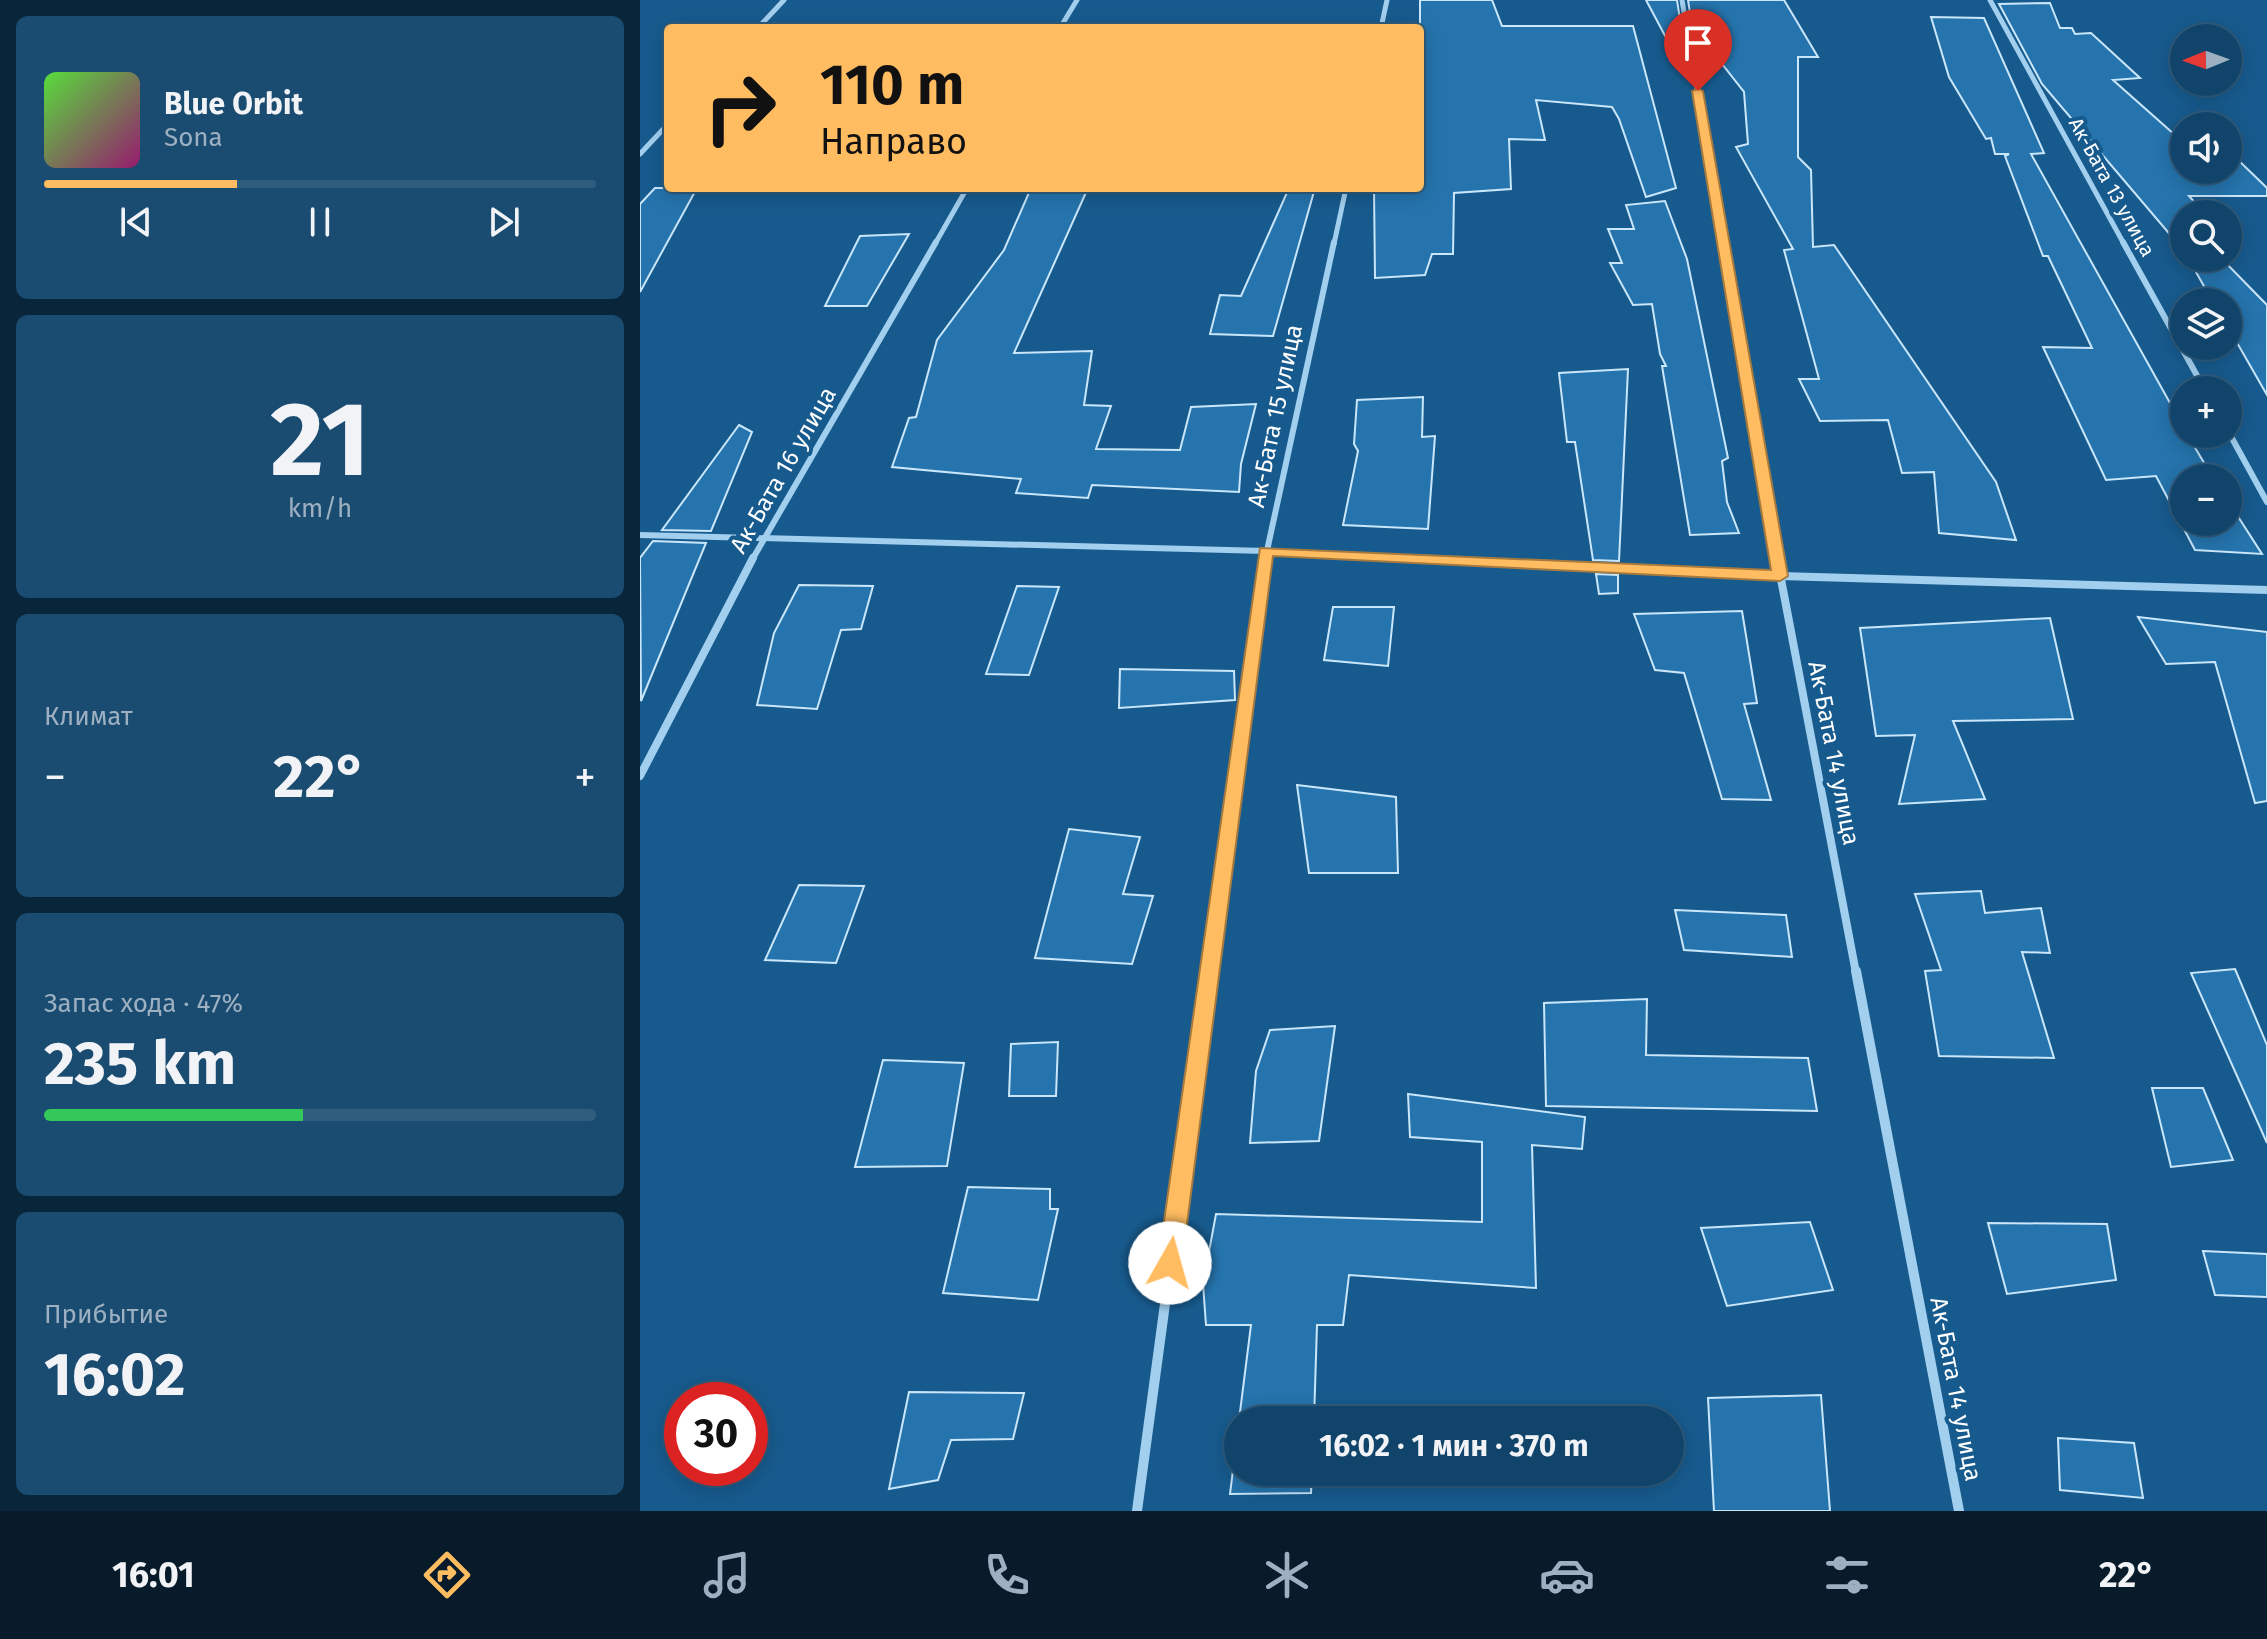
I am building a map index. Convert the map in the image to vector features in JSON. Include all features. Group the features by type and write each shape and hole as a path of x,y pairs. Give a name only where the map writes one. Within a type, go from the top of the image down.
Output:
{"street":[{"path":"762,24 784,0"},
{"path":"1062,24 1077,0"},
{"path":"1382,24 1387,0"},
{"name":"Ак-Бата 14 улица","path":"1682,0 1780,576 1959,1511"},
{"name":"Ак-Бата 13 улица","path":"1990,0 2197,376"},
{"path":"640,154 664,128"},
{"name":"Ак-Бата 16 улица","path":"640,776 764,537 965,192"},
{"name":"Ак-Бата 15 улица","path":"1137,1511 1266,551 1345,192"},
{"path":"2237,448 2267,502"},
{"path":"640,535 1266,551 1780,576 2267,590"}],"building":[{"path":"1420,0 1492,0 1502,26 1633,26 1676,188 1646,197 1612,107 1536,100 1545,140 1509,139 1511,189 1454,193 1453,254 1432,254 1425,275 1375,278 1374,192 1424,192 1424,24 1420,24"},
{"path":"1646,0 1677,0 1687,64 1680,64"},
{"path":"1688,0 1784,0 1818,57 1798,57 1798,157 1811,170 1813,247 1834,245 1996,482 2016,540 1939,533 1934,472 1902,473 1888,420 1820,421 1799,379 1819,379 1784,250 1793,249 1736,147 1748,144 1744,92 1722,64 1698,64"},
{"path":"2050,3 2060,28 2072,28 2075,34 2091,33 2140,78 2113,80 2170,131 2170,184 2242,184 2242,164 2267,188 2267,196 2189,196 2193,200 2170,200 2170,235 2042,84 1999,4"},
{"path":"1931,17 1984,18 2044,153 2031,154 2170,403 2170,448 2195,448 2205,464 2170,464 2170,503 2156,476 2106,480 2043,347 2092,348 2048,256 2043,256 2005,156 2009,154 1995,154 1991,138 1986,139 1949,77"},
{"path":"655,188 664,188 664,192 695,192 640,292 640,204"},
{"path":"1029,192 1086,192 1014,353 1092,351 1084,405 1111,406 1096,449 1180,450 1191,407 1256,404 1241,464 1239,492 1092,485 1088,498 1016,493 1021,479 892,467 909,418 916,417 937,340 1004,250"},
{"path":"1287,192 1314,192 1273,336 1210,334 1220,295 1241,296"},
{"path":"1665,201 1687,259 1728,458 1722,461 1727,502 1739,533 1690,535 1662,366 1666,366 1660,354 1652,304 1633,305 1610,263 1622,263 1608,229 1634,229 1626,205"},
{"path":"909,234 867,306 825,306 860,236"},
{"path":"2196,272 2235,272 2267,305 2267,395 2242,351 2242,288 2205,288"},
{"path":"1628,369 1619,561 1593,560 1575,442 1567,442 1559,373"},
{"path":"1423,397 1422,437 1435,436 1428,529 1343,525 1358,451 1354,444 1357,400"},
{"path":"739,425 752,432 711,531 662,530"},
{"path":"2242,523 2262,554 2195,550 2188,536 2242,536"},
{"path":"653,541 706,543 641,701 640,558"},
{"path":"1596,574 1618,575 1618,593 1599,594"},
{"path":"799,585 873,586 861,629 841,630 817,709 757,705 774,633"},
{"path":"1017,586 1059,587 1029,675 986,674"},
{"path":"1333,607 1394,607 1388,666 1324,660"},
{"path":"1742,611 1757,703 1744,704 1771,800 1722,799 1684,673 1655,670 1634,614"},
{"path":"2138,617 2267,632 2267,801 2255,803 2215,662 2166,664"},
{"path":"2050,618 2073,719 1953,721 1985,799 1899,804 1915,735 1876,736 1860,628"},
{"path":"1120,669 1234,671 1235,700 1119,708"},
{"path":"1297,785 1396,797 1398,873 1309,873"},
{"path":"1069,829 1140,837 1123,894 1153,896 1132,964 1035,958"},
{"path":"799,885 864,886 836,963 765,960"},
{"path":"1981,891 1985,913 2041,908 2050,953 2022,952 2054,1058 1939,1056 1925,971 1941,970 1915,894"},
{"path":"1675,910 1786,915 1792,957 1684,950"},
{"path":"2235,969 2267,1045 2267,1143 2191,973"},
{"path":"1647,999 1646,1055 1808,1058 1817,1111 1546,1106 1544,1003"},
{"path":"1335,1026 1319,1141 1250,1143 1256,1071 1270,1030"},
{"path":"1058,1042 1056,1096 1009,1096 1011,1044"},
{"path":"883,1060 964,1063 947,1166 855,1167"},
{"path":"2152,1088 2203,1088 2233,1160 2171,1167"},
{"path":"1408,1094 1585,1117 1582,1149 1532,1145 1536,1288 1349,1275 1343,1325 1317,1325 1314,1406 1241,1406 1251,1325 1206,1325 1203,1284 1216,1214 1482,1222 1482,1142 1410,1137"},
{"path":"968,1187 1050,1189 1050,1209 1058,1209 1038,1300 943,1293"},
{"path":"1810,1222 1833,1290 1727,1306 1701,1228"},
{"path":"1988,1223 2107,1224 2116,1280 2007,1294"},
{"path":"2203,1251 2267,1254 2267,1297 2215,1295"},
{"path":"909,1392 1024,1393 1013,1439 951,1440 938,1480 889,1489"},
{"path":"1821,1395 1830,1511 1714,1511 1708,1398"},
{"path":"2058,1438 2134,1443 2143,1498 2060,1490"},
{"path":"1231,1486 1311,1486 1311,1493 1230,1494"}],"route":[{"path":"1170,1263 1266,551 1780,576 1698,91"}]}
